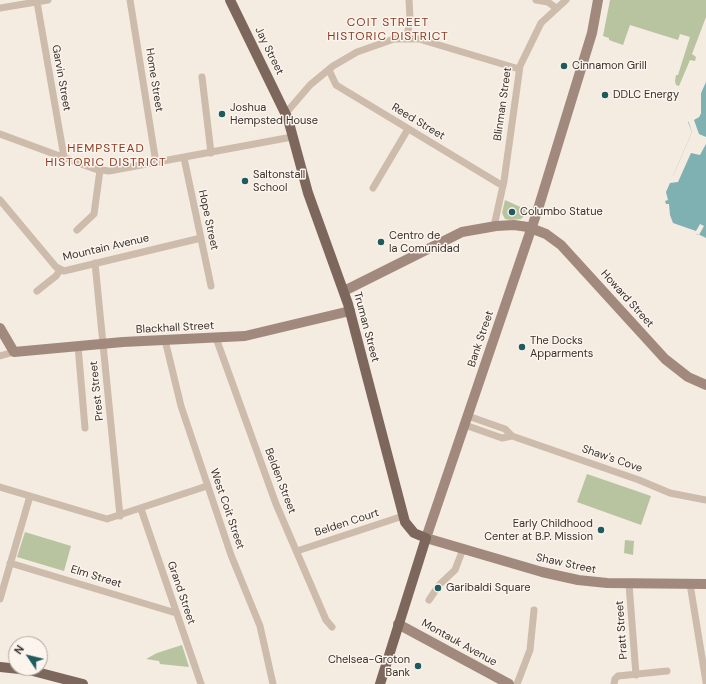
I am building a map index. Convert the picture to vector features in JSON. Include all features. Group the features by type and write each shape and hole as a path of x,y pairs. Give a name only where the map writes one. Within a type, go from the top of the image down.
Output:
{"main road":[{"name":"Jay Street","path":"230,0 286,113"},
{"name":"Truman Street","path":"286,113 308,192 350,311 403,516 410,530 426,538"},
{"name":"Bank Street","path":"380,684 426,538"},
{"path":"0,667 29,670 83,684"}],"street":[{"path":"0,8 48,0"},
{"name":"Home Street","path":"130,0 156,163"},
{"path":"407,37 410,19 409,0"},
{"path":"536,0 548,2 556,8"},
{"name":"Blinman Street","path":"494,226 503,186 519,69 538,29 546,17 566,0"},
{"name":"Bank Street","path":"426,538 532,228 592,33 598,0"},
{"name":"Garvin Street","path":"37,2 64,157"},
{"path":"286,113 310,85 341,61 368,47 394,38 419,38 519,69"},
{"name":"Reed Street","path":"329,70 336,86 503,186"},
{"path":"202,76 211,153"},
{"path":"373,188 408,129"},
{"path":"0,134 100,170 113,171 292,137"},
{"name":"Hope Street","path":"184,158 211,286"},
{"path":"77,230 94,214 100,170"},
{"name":"Mountain Avenue","path":"0,200 60,270 66,271 201,238"},
{"path":"344,291 455,234 494,226 514,225 532,228"},
{"name":"Howard Street","path":"532,228 546,234 561,245 665,359 688,376 706,385"},
{"name":"Prest Street","path":"95,263 120,516"},
{"path":"37,291 56,276 60,270"},
{"name":"Blackhall Street","path":"0,356 14,352 78,346 216,338 255,334 350,311"},
{"path":"0,328 14,352"},
{"name":"Belden Street","path":"216,338 259,457 326,620 332,627"},
{"name":"West Coit Street","path":"165,340 179,399 207,486 231,555 260,626 273,684"},
{"path":"78,346 85,428"},
{"name":"Shaw's Cove","path":"466,421 502,438 512,436 639,480 670,493 706,500"},
{"path":"0,487 108,519 207,486"},
{"path":"0,599 30,496"},
{"name":"Grand Street","path":"141,509 201,684"},
{"name":"Belden Court","path":"297,551 403,516"},
{"name":"Shaw Street","path":"426,538 564,578 593,582 629,584 706,584"},
{"path":"429,600 438,585 456,570 463,549"},
{"name":"Elm Street","path":"10,563 176,613"},
{"name":"Pratt Street","path":"629,584 636,675"},
{"path":"690,584 706,682"},
{"path":"517,684 530,650 534,610"},
{"name":"Montauk Avenue","path":"398,624 509,684"},
{"path":"614,684 614,680 617,677 667,671"}],"green space":[{"path":"610,0 706,0 706,17 692,54 696,57 695,61 690,60 679,86 676,85 676,75 678,75 690,37 680,34 678,40 630,25 623,45 609,40 609,38 603,36"},
{"path":"505,200 527,210 521,219 505,219 502,213"},
{"path":"587,474 651,496 641,525 577,502"},
{"path":"25,532 71,546 64,571 17,557"},
{"path":"625,540 634,541 633,555 624,553"},
{"path":"182,645 189,667 160,664 159,661 146,659 157,653"}],"water":[{"path":"706,82 706,238 700,235 672,230 664,205 665,177 673,176 692,132 688,122 699,117 701,113 701,93"}],"pier":[{"path":"706,80 701,93 701,113 699,117 694,120 699,134 706,137 706,144 700,155 691,153 678,182 670,183 666,192 668,200 665,201 666,204 669,204 670,215 673,223 696,231 700,224 704,226 699,235 696,234 695,236 687,236 674,232 663,224 660,214 663,203 661,194 663,176 673,176 692,132 688,120 698,115 699,92"}],"place":[{"name":"Cinnamon Grill","path":"564,66"},
{"name":"DDLC Energy","path":"605,95"},
{"name":"Joshua Hempsted House","path":"222,114"},
{"name":"Saltonstall School","path":"245,181"},
{"name":"Columbo Statue","path":"512,212"},
{"name":"Centro de la Comunidad","path":"381,242"},
{"name":"The Docks Apparments","path":"522,347"},
{"name":"Early Childhood Center at B.P. Mission","path":"601,530"},
{"name":"Garibaldi Square","path":"438,588"},
{"name":"Chelsea-Groton Bank","path":"418,666"}],"district":[{"name":"COIT STREET HISTORIC DISTRICT","path":"388,30"},
{"name":"HEMPSTEAD HISTORIC DISTRICT","path":"106,156"}]}
